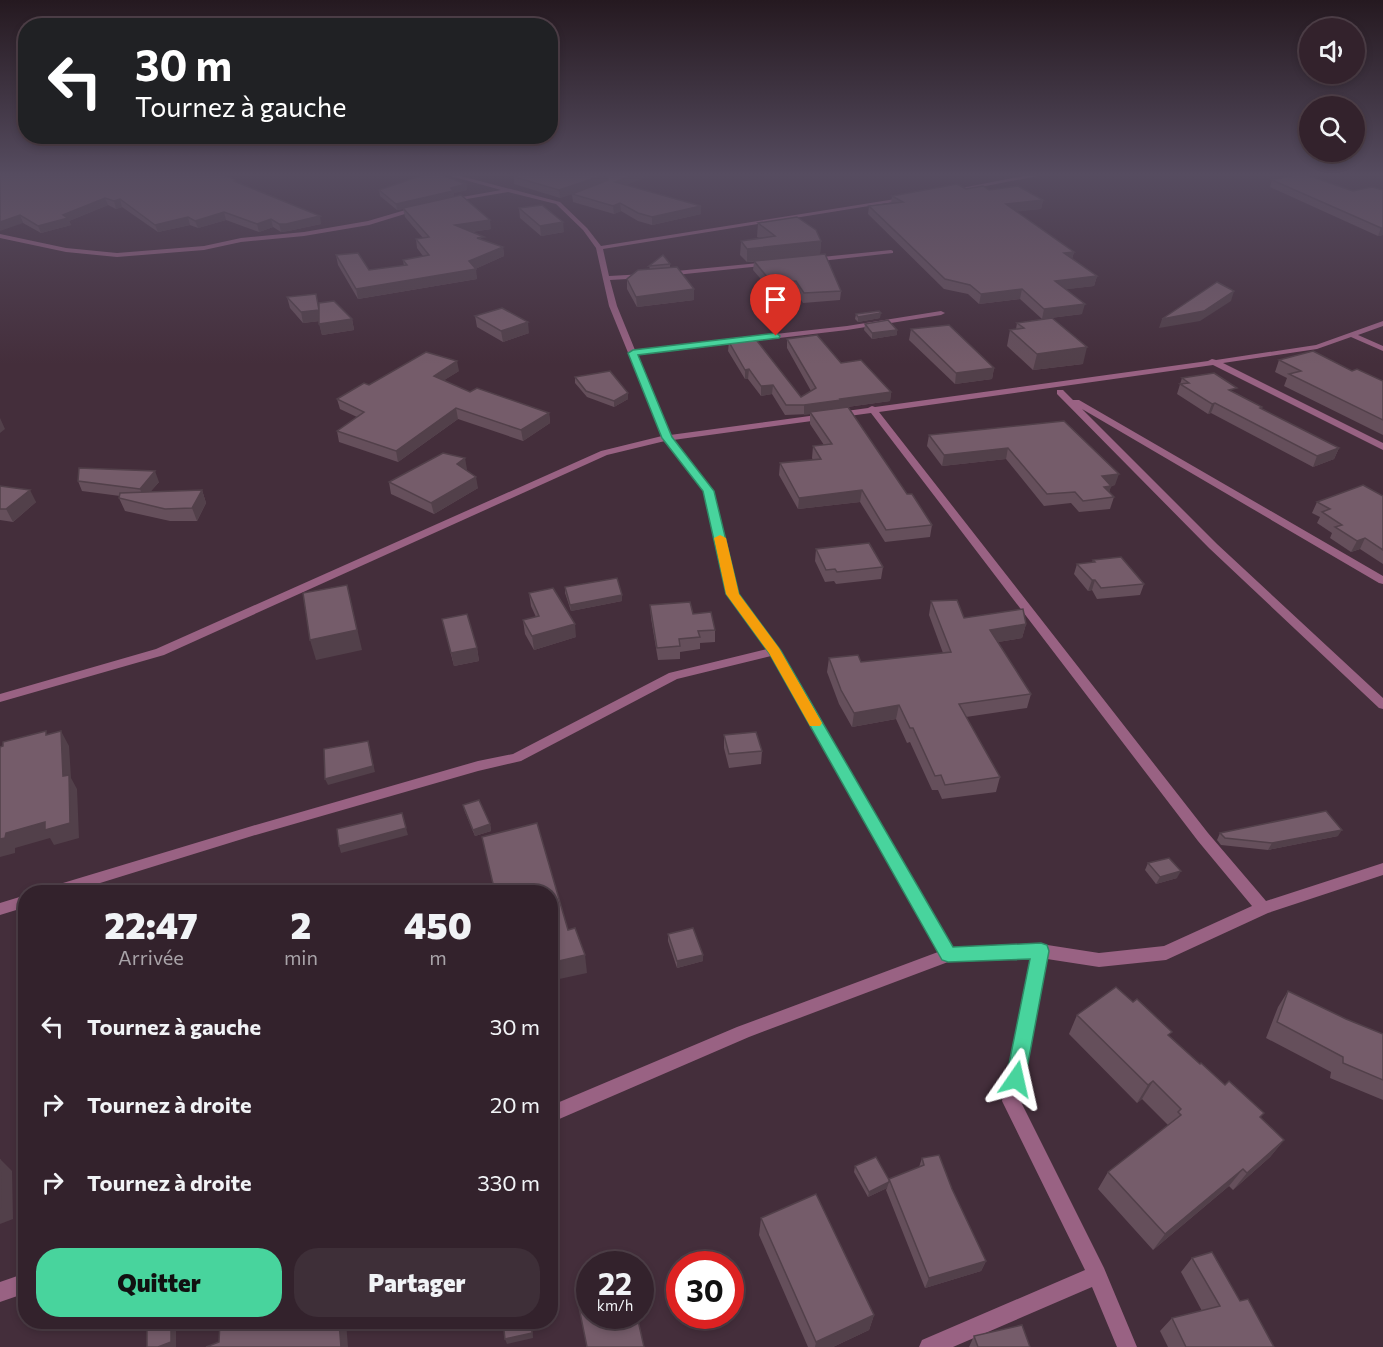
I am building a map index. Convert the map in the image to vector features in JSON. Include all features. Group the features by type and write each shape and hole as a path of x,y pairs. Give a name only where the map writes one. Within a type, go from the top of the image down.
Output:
{"street":[{"path":"9,238 66,250 117,255 204,248 263,238"},
{"path":"592,238 599,248 613,306 667,438 709,491 733,594 774,651 948,955"},
{"path":"599,248 661,238"},
{"path":"798,261 891,252"},
{"path":"659,274 774,264"},
{"path":"605,278 649,275"},
{"path":"633,353 847,328 941,313"},
{"path":"0,698 160,652 604,453 667,438 1048,387 1317,347 1383,323"},
{"path":"1353,335 1383,349"},
{"path":"1212,361 1383,447"},
{"path":"1048,387 1383,581"},
{"path":"1060,392 1213,546 1383,705"},
{"path":"872,409 1203,837 1263,908"},
{"path":"76,885 467,769 516,758 673,676 774,651"},
{"path":"558,1111 743,1032 948,955 1041,951 1099,960 1166,953 1263,908 1383,869"},
{"path":"0,909 18,903"},
{"path":"1041,951 1011,1101 1097,1275 1127,1347"},
{"path":"929,1347 1097,1275"},
{"path":"0,1292 18,1286"}],"building":[{"path":"478,238 503,247 469,261 476,269 356,289 336,255 358,253 369,270 407,265 403,260 429,255 416,239"},
{"path":"762,238 820,238 821,241 747,249 741,241"},
{"path":"902,238 1054,238 1074,252 1064,253 1097,276 1055,281 1085,304 1044,309 1022,289 981,294 970,285 945,279"},
{"path":"825,254 841,291 804,293 796,281 772,283 754,261"},
{"path":"663,255 670,264 649,266"},
{"path":"677,267 694,289 636,297 627,279 638,270"},
{"path":"1217,282 1234,291 1204,311 1162,319"},
{"path":"316,294 319,310 301,312 287,297"},
{"path":"334,301 352,319 319,324 319,303"},
{"path":"502,308 528,322 501,331 475,316"},
{"path":"879,311 881,313 858,317 856,314"},
{"path":"1052,318 1087,347 1037,354 1010,330 1024,328 1017,323"},
{"path":"888,320 897,330 872,333 865,324"},
{"path":"949,325 994,368 956,373 911,329"},
{"path":"817,335 841,363 861,360 891,392 804,405 786,405 773,385 761,386 749,369 745,370 729,342 754,337 801,397 816,388 787,339"},
{"path":"1313,351 1352,371 1357,369 1383,381 1383,420 1289,374 1301,371 1279,360"},
{"path":"426,352 457,361 434,376 470,392 477,388 549,413 521,430 456,408 396,451 337,431 364,412 337,399 364,383 369,385"},
{"path":"610,371 628,393 614,401 586,391 575,377"},
{"path":"1214,373 1237,388 1229,390 1339,448 1317,456 1215,403 1212,404 1180,384 1189,383 1182,378"},
{"path":"848,407 907,494 912,494 932,525 886,530 862,490 799,498 780,463 821,459 813,446 832,444 810,412"},
{"path":"1064,421 1119,474 1102,476 1111,486 1104,487 1114,497 1083,501 1075,492 1047,494 1008,448 944,455 929,435"},
{"path":"443,453 465,458 457,464 476,477 431,503 389,482"},
{"path":"79,468 155,471 140,489 78,481"},
{"path":"1363,485 1383,496 1383,550 1365,538 1357,541 1335,527 1342,525 1322,512 1330,509 1317,502"},
{"path":"0,486 30,490 6,509 0,509"},
{"path":"202,490 192,508 165,509 119,498 120,493"},
{"path":"869,543 883,567 837,572 835,569 826,570 816,549"},
{"path":"1121,557 1144,584 1101,588 1077,564 1095,562 1093,560"},
{"path":"617,578 622,595 570,605 565,587"},
{"path":"347,585 357,630 310,640 303,593"},
{"path":"553,588 575,624 532,636 523,620 539,616 529,593"},
{"path":"957,600 964,618 1023,609 1026,624 990,630 1031,694 959,704 1000,777 945,785 941,775 935,776 913,728 910,728 899,705 854,713 841,690 829,658 858,655 861,662 951,652 931,601"},
{"path":"690,602 693,614 711,612 715,630 698,631 700,637 679,639 680,646 657,648 650,605"},
{"path":"467,614 477,648 451,653 442,619"},
{"path":"46,731 46,735 61,731 63,776 69,775 70,823 45,830 45,822 6,833 5,838 0,839 0,747 3,746 3,742"},
{"path":"756,732 762,751 729,754 724,735"},
{"path":"368,741 373,766 325,779 324,749"},
{"path":"479,800 490,824 473,830 463,805"},
{"path":"1326,811 1342,830 1272,843 1225,838 1220,833"},
{"path":"402,813 406,828 339,846 337,829"},
{"path":"537,823 555,885 493,885 482,837"},
{"path":"1169,858 1181,871 1160,877 1148,863"},
{"path":"558,895 568,930 575,928 585,955 558,961"},
{"path":"693,928 703,955 677,961 668,934"},
{"path":"1116,987 1133,1002 1137,999 1172,1032 1168,1035 1225,1085 1229,1081 1264,1113 1260,1117 1284,1140 1247,1173 1243,1169 1165,1234 1108,1172 1181,1115 1178,1112 1181,1109 1153,1081 1148,1085 1077,1015"},
{"path":"1288,991 1383,1034 1383,1080 1343,1063 1343,1057 1277,1022"},
{"path":"939,1155 952,1189 986,1261 929,1278 889,1179 924,1165 922,1158"},
{"path":"876,1157 889,1182 869,1192 855,1166"},
{"path":"0,1159 1,1208 0,1208"},
{"path":"816,1194 874,1315 816,1342 761,1218"},
{"path":"1212,1252 1240,1301 1248,1299 1274,1347 1186,1347 1172,1318 1220,1306 1192,1258"},
{"path":"1022,1325 1030,1347 978,1347 974,1336"},
{"path":"147,1329 171,1329 171,1342 158,1347 147,1347"},
{"path":"220,1329 340,1329 341,1347 206,1347 219,1342"},
{"path":"504,1329 532,1329 532,1333 505,1339"},
{"path":"583,1329 640,1329 644,1347 587,1347"}],"slow traffic":[{"path":"720,538 733,594 774,651 815,723"}],"route":[{"path":"776,336 633,353 667,438 709,491 733,594 774,651 948,955 1041,951 1016,1079"}]}
